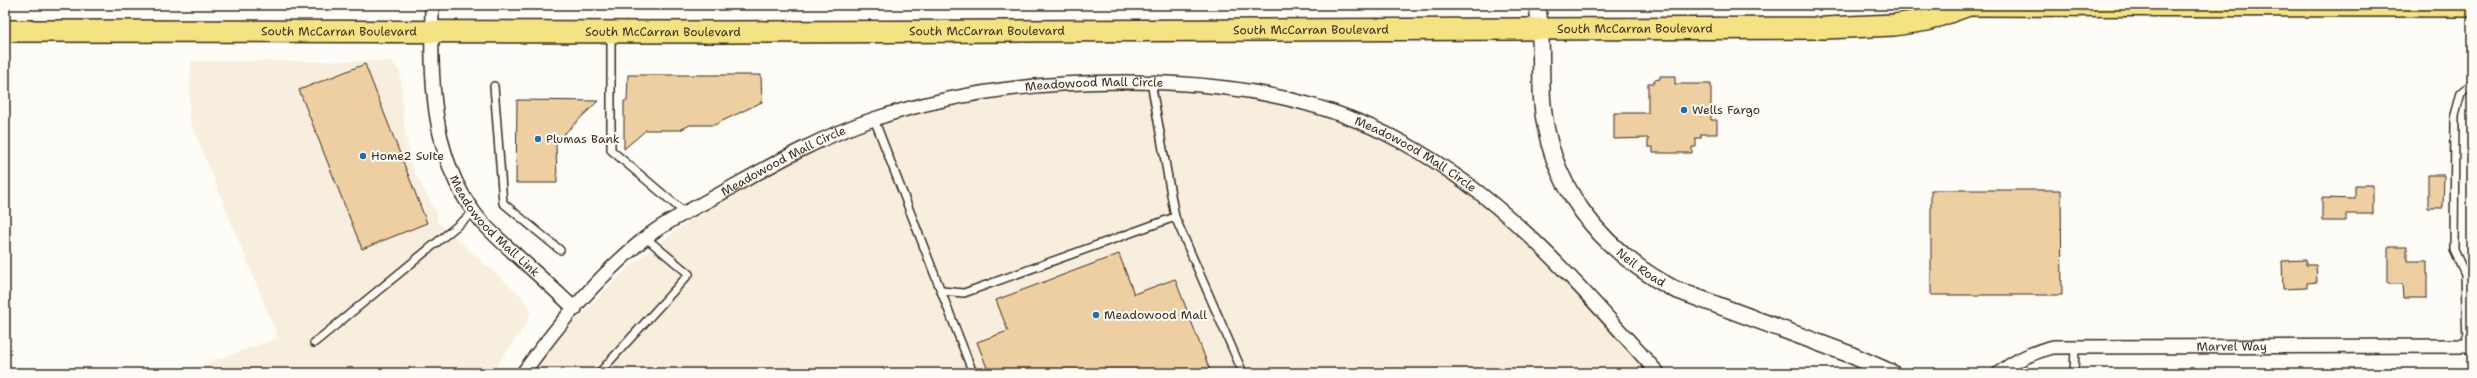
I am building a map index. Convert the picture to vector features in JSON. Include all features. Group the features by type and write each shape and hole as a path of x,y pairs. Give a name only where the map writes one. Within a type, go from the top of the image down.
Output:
{"main road":[{"name":"South McCarran Boulevard","path":"5,31 611,32 1825,28 1894,25 1927,20 1964,6 2472,6"}],"street":[{"name":"Meadowood Mall Link","path":"432,5 436,115 440,143 449,169 460,193 490,231 575,309"},
{"name":"Neil Road","path":"1537,5 1541,28 1542,100 1547,130 1555,160 1565,183 1579,207 1623,258 1648,276 1685,294 1849,354 1892,373"},
{"name":"Neil Road","path":"1541,28 1546,5"},
{"name":"Meadowood Mall Circle","path":"523,373 602,278 646,238 684,212 779,159 828,136 874,119 927,103 1024,86 1075,82 1152,82 1222,86 1269,94 1314,106 1355,120 1409,146 1442,165 1482,192 1517,222 1658,373"},
{"name":"Marvel Way","path":"1999,373 2015,360 2034,352 2053,347 2470,346"}],"lane":[{"path":"611,32 611,150 684,212"},
{"path":"1152,82 1175,217 1243,373"},
{"path":"2470,346 2465,274 2454,250 2455,115 2461,93 2472,84"},
{"path":"494,86 503,203 560,250"},
{"path":"874,119 973,373"},
{"path":"314,343 474,212"},
{"path":"941,291 964,293 1175,217"},
{"path":"599,373 689,274 646,238"},
{"path":"2074,373 2075,347"}],"shaded area":[{"path":"191,61 391,61 400,72 405,132 413,170 437,213 437,221 521,296 531,311 524,328 491,373 179,373 278,338 189,118"},
{"path":"1120,84 1245,92 1330,116 1388,141 1468,192 1524,237 1651,373 531,373 573,323 627,269 675,231 739,188 801,152 901,116 1022,92"}],"building":[{"name":"Home2 Suite","path":"365,64 427,223 362,249 299,90"},
{"path":"628,75 761,75 762,102 714,125 690,125 680,130 646,130 624,149 624,101 627,101"},
{"path":"1660,76 1675,76 1675,84 1711,84 1711,120 1717,120 1717,134 1701,134 1701,138 1696,138 1696,147 1692,147 1692,153 1653,153 1653,147 1648,147 1648,138 1614,139 1614,113 1648,113 1648,83 1654,83 1654,80 1660,79"},
{"name":"Plumas Bank","path":"517,100 598,101 556,142 557,183 516,183"},
{"path":"2428,175 2444,175 2443,208 2428,208"},
{"path":"2355,185 2373,185 2373,214 2346,214 2346,221 2322,221 2322,198 2355,199"},
{"path":"1931,190 2061,190 2062,295 1931,295"},
{"path":"2388,247 2407,247 2407,261 2427,261 2427,298 2403,298 2402,284 2388,284"},
{"name":"Meadowood Mall","path":"1119,254 1134,294 1175,279 1211,373 989,373 977,342 1008,331 996,300"},
{"path":"2306,260 2306,265 2316,265 2317,282 2307,283 2307,288 2283,289 2282,261"}],"place":[{"name":"Wells Fargo","path":"1684,110"},
{"name":"Plumas Bank","path":"538,139"},
{"name":"Home2 Suite","path":"363,156"},
{"name":"Meadowood Mall","path":"1096,315"}]}
